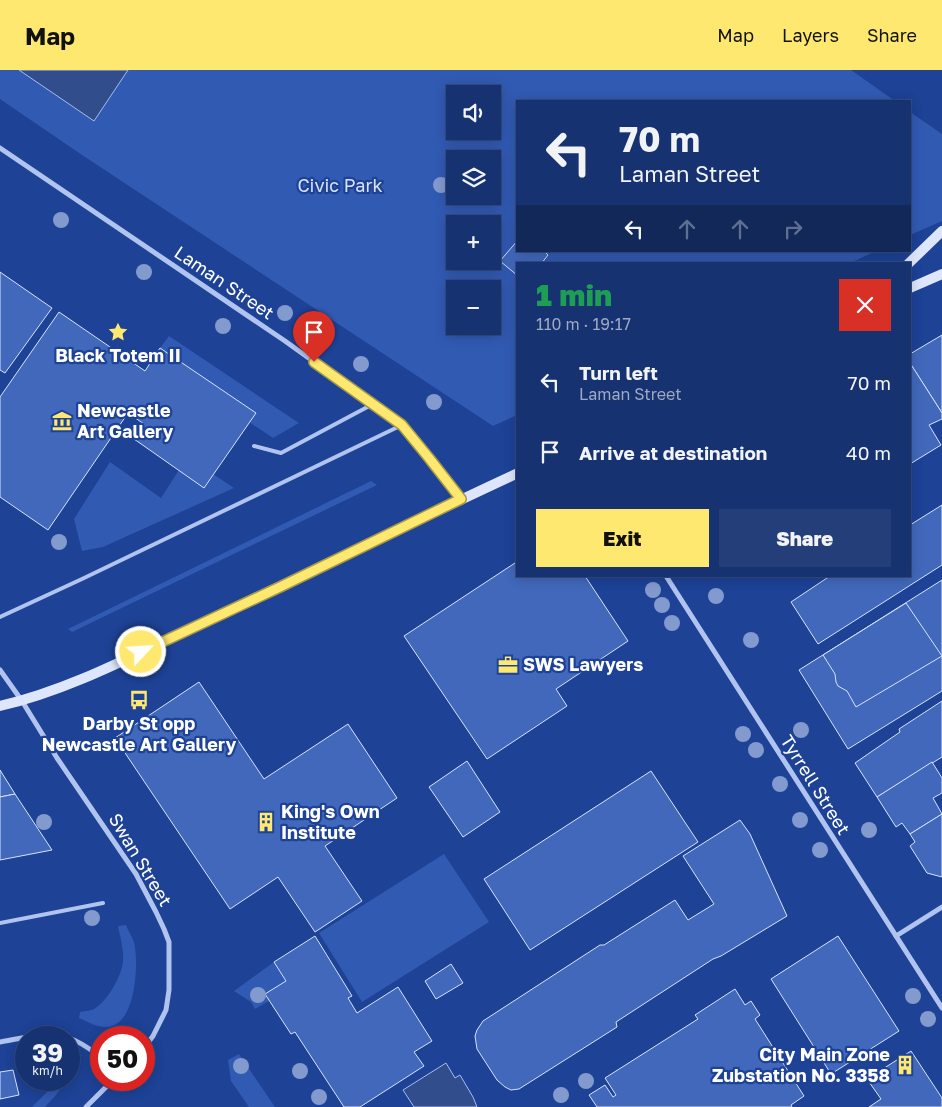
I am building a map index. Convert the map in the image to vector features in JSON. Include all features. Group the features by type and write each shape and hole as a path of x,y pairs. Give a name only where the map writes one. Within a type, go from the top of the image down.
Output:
{"main road":[{"path":"910,262 942,231"},
{"path":"911,288 942,274"},
{"path":"0,706 22,701 71,684 280,587 516,474"}],"street":[{"name":"Laman Street","path":"0,148 285,341 402,425 461,499"},
{"name":"Tyrrell Street","path":"667,577 942,1008"},
{"name":"Swan Street","path":"0,670 136,874 169,942 169,990 166,1010 155,1032"},
{"path":"896,936 942,907"},
{"path":"0,1042 15,1039"},
{"path":"86,1107 101,1091"}],"lane":[{"path":"254,446 282,453 373,404"},
{"path":"0,617 402,425"},
{"path":"0,923 103,903"}],"green space":[{"name":"Civic Park","path":"0,70 851,70 894,100 516,100 516,252 874,252 852,262 516,262 516,415 493,426 0,99"},
{"path":"911,113 942,134 942,221 911,235"},
{"path":"169,336 299,423 273,438 249,422 256,413 160,348"},
{"path":"110,462 161,498 179,470 213,474 234,488 103,547 82,551 74,519"},
{"path":"371,481 377,485 72,632 68,629"},
{"path":"444,854 489,922 362,1002 319,933"},
{"path":"126,925 134,942 136,976 134,989 131,1002 120,1021 112,1026 99,1026 79,1018 80,1012 92,1010 103,1002 120,974 123,957 118,926"},
{"path":"274,962 286,981 266,995 269,1001 255,1009 251,1002 234,991"},
{"path":"239,1054 275,1107 249,1107 231,1081 228,1060"},
{"path":"48,1091 59,1091 45,1107 32,1107"}],"shaded area":[{"path":"19,70 128,70 94,121"},
{"path":"446,1063 455,1078 460,1075 477,1107 414,1107 403,1090"}],"building":[{"path":"516,242 516,252 545,252 548,255 543,262 516,262 516,274 501,260"},
{"path":"0,272 52,308 5,373 0,370"},
{"name":"Newcastle Art Gallery","path":"59,312 145,371 160,348 256,413 204,488 134,439 144,424 128,413 48,530 0,497 0,397"},
{"path":"942,335 942,413 911,365 911,353"},
{"path":"911,365 942,413 942,419 929,425 941,445 911,463"},
{"path":"942,505 942,565 818,644 791,602 828,577 911,577 911,524"},
{"name":"SWS Lawyers","path":"516,562 516,577 586,577 628,641 556,689 567,706 487,759 404,636"},
{"path":"942,580 942,691 848,749 799,670"},
{"path":"906,603 942,656 856,707 847,691 838,686 835,674 823,655"},
{"name":"King's Own Institute","path":"199,682 264,779 348,724 397,798 325,846 362,901 315,932 278,877 230,909 115,738"},
{"path":"942,701 942,757 877,797 855,763 900,732 899,729"},
{"path":"467,761 500,812 463,837 429,787"},
{"path":"932,762 942,778 942,793 933,798 942,814 910,834 902,823 896,827 877,797"},
{"path":"0,770 15,794 0,797"},
{"path":"651,771 698,842 530,950 484,879"},
{"path":"15,794 52,850 0,860 0,797"},
{"path":"942,814 942,877 927,873 910,846 915,842 910,834"},
{"path":"740,820 750,834 787,916 713,959 616,1022 617,1027 519,1089 511,1090 497,1080 477,1049 475,1036 483,1021 600,945 604,945 675,900 688,920 714,904 683,856"},
{"path":"315,936 352,996 348,998 357,1013 398,987 432,1041 414,1052 424,1066 360,1107 344,1107 295,1032 291,1034 265,994 286,981 274,962"},
{"path":"838,936 899,1031 831,1074 771,979"},
{"path":"451,964 463,983 436,999 425,981"},
{"path":"735,989 745,1005 751,1001 760,1015 755,1019 804,1096 791,1105 792,1107 597,1107 589,1095 605,1085 613,1097 616,1095 605,1078 698,1019 695,1015"},
{"name":"City Main Zone Zubstation No. 3358","path":"911,1051 942,1098 942,1107 869,1107 881,1099 867,1079"},
{"path":"13,1070 15,1091 18,1091 19,1095 0,1099 0,1072"}],"place":[{"name":"Black Totem II","path":"118,332"},
{"name":"Newcastle Art Gallery","path":"62,421"},
{"name":"SWS Lawyers","path":"508,665"},
{"name":"Darby St opp Newcastle Art Gallery","path":"139,700"},
{"name":"King's Own Institute","path":"266,822"},
{"name":"City Main Zone Zubstation No. 3358","path":"905,1065"}],"route":[{"path":"141,652 461,499 402,425 314,362"}]}
